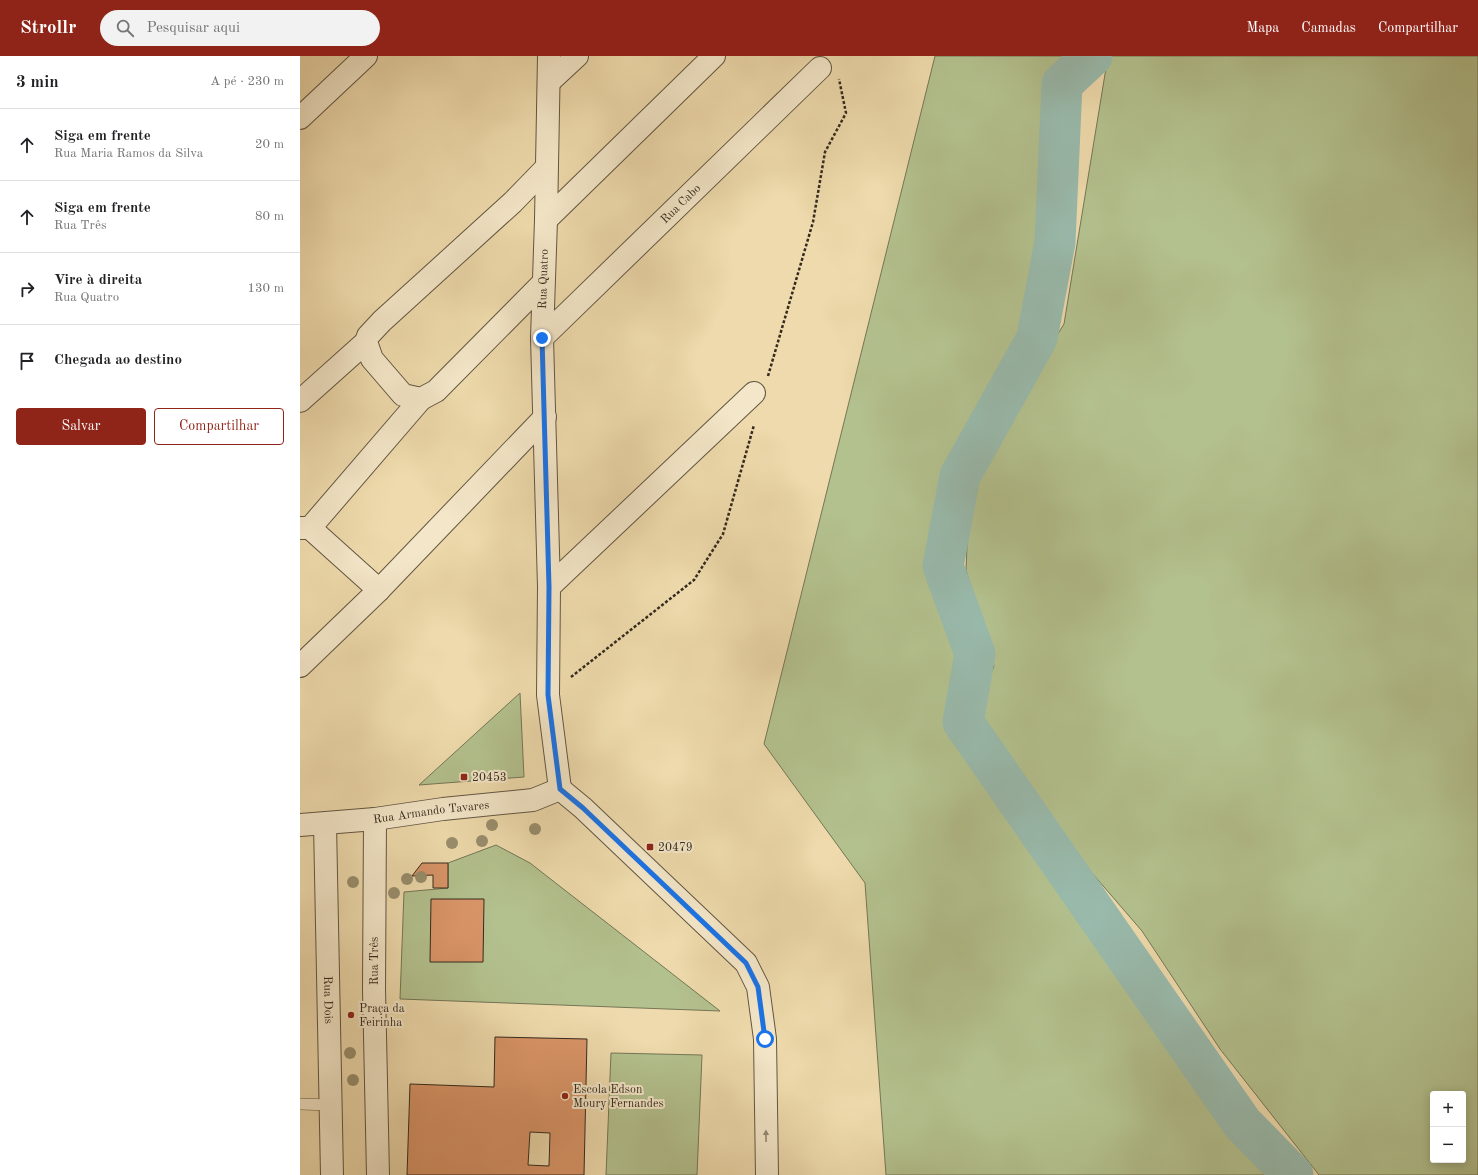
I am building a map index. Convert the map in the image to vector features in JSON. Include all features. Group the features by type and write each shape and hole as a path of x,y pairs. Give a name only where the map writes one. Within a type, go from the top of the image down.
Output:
{"street":[{"path":"300,118 366,56"},
{"name":"Rua Quatro","path":"549,56 542,338 549,587 548,695 560,789"},
{"path":"549,82 577,56"},
{"path":"546,220 714,56"},
{"name":"Rua Cabo","path":"542,338 820,68"},
{"path":"300,401 366,342 368,336 382,321 513,202 546,168"},
{"path":"379,590 305,528 421,399 436,391 543,283"},
{"path":"366,342 372,359 403,394 421,399"},
{"path":"549,587 754,393"},
{"path":"300,666 379,590 545,417"},
{"path":"560,789 583,808 746,963 758,987 765,1039 767,1175"},
{"name":"Rua Armando Tavares","path":"300,825 375,819 443,809 533,800 560,789"},
{"name":"Rua Três","path":"375,819 374,989 378,1175"},
{"name":"Rua Dois","path":"325,824 332,1175"}],"lane":[{"path":"300,1104 331,1105"}],"green space":[{"path":"935,56 1092,56 1062,84 1055,242 1037,338 960,476 943,566 975,654 963,722 969,730 994,666 966,570 970,475 1064,324 1107,62 1111,56 1478,56 1478,1175 1319,1175 1220,1049 1142,931 972,734 1242,1123 1293,1175 886,1175 865,883 764,744"},
{"path":"520,693 524,777 419,785"},
{"path":"496,845 530,863 720,1011 400,999 404,892 448,888 448,863"},
{"path":"611,1053 702,1055 697,1175 606,1175"}],"building":[{"path":"422,863 448,863 448,888 433,888 433,875 412,876"},
{"path":"431,899 484,899 483,962 430,962"},
{"path":"495,1037 587,1039 584,1175 407,1175 410,1084 494,1087","holes":["530,1132 550,1133 549,1166 528,1165"]}],"waterway":[{"path":"1092,56 1062,84 1055,242 1037,338 960,476 943,566 975,654 963,722 1242,1123 1293,1175"}],"place":[{"name":"20453","path":"464,777"},
{"name":"20479","path":"650,847"},
{"name":"Praça da Feirinha","path":"351,1015"},
{"name":"Escola Edson Moury Fernandes","path":"565,1096"}],"route":[{"path":"542,338 549,587 548,695 560,789 583,808 746,963 758,987 765,1039"}]}
